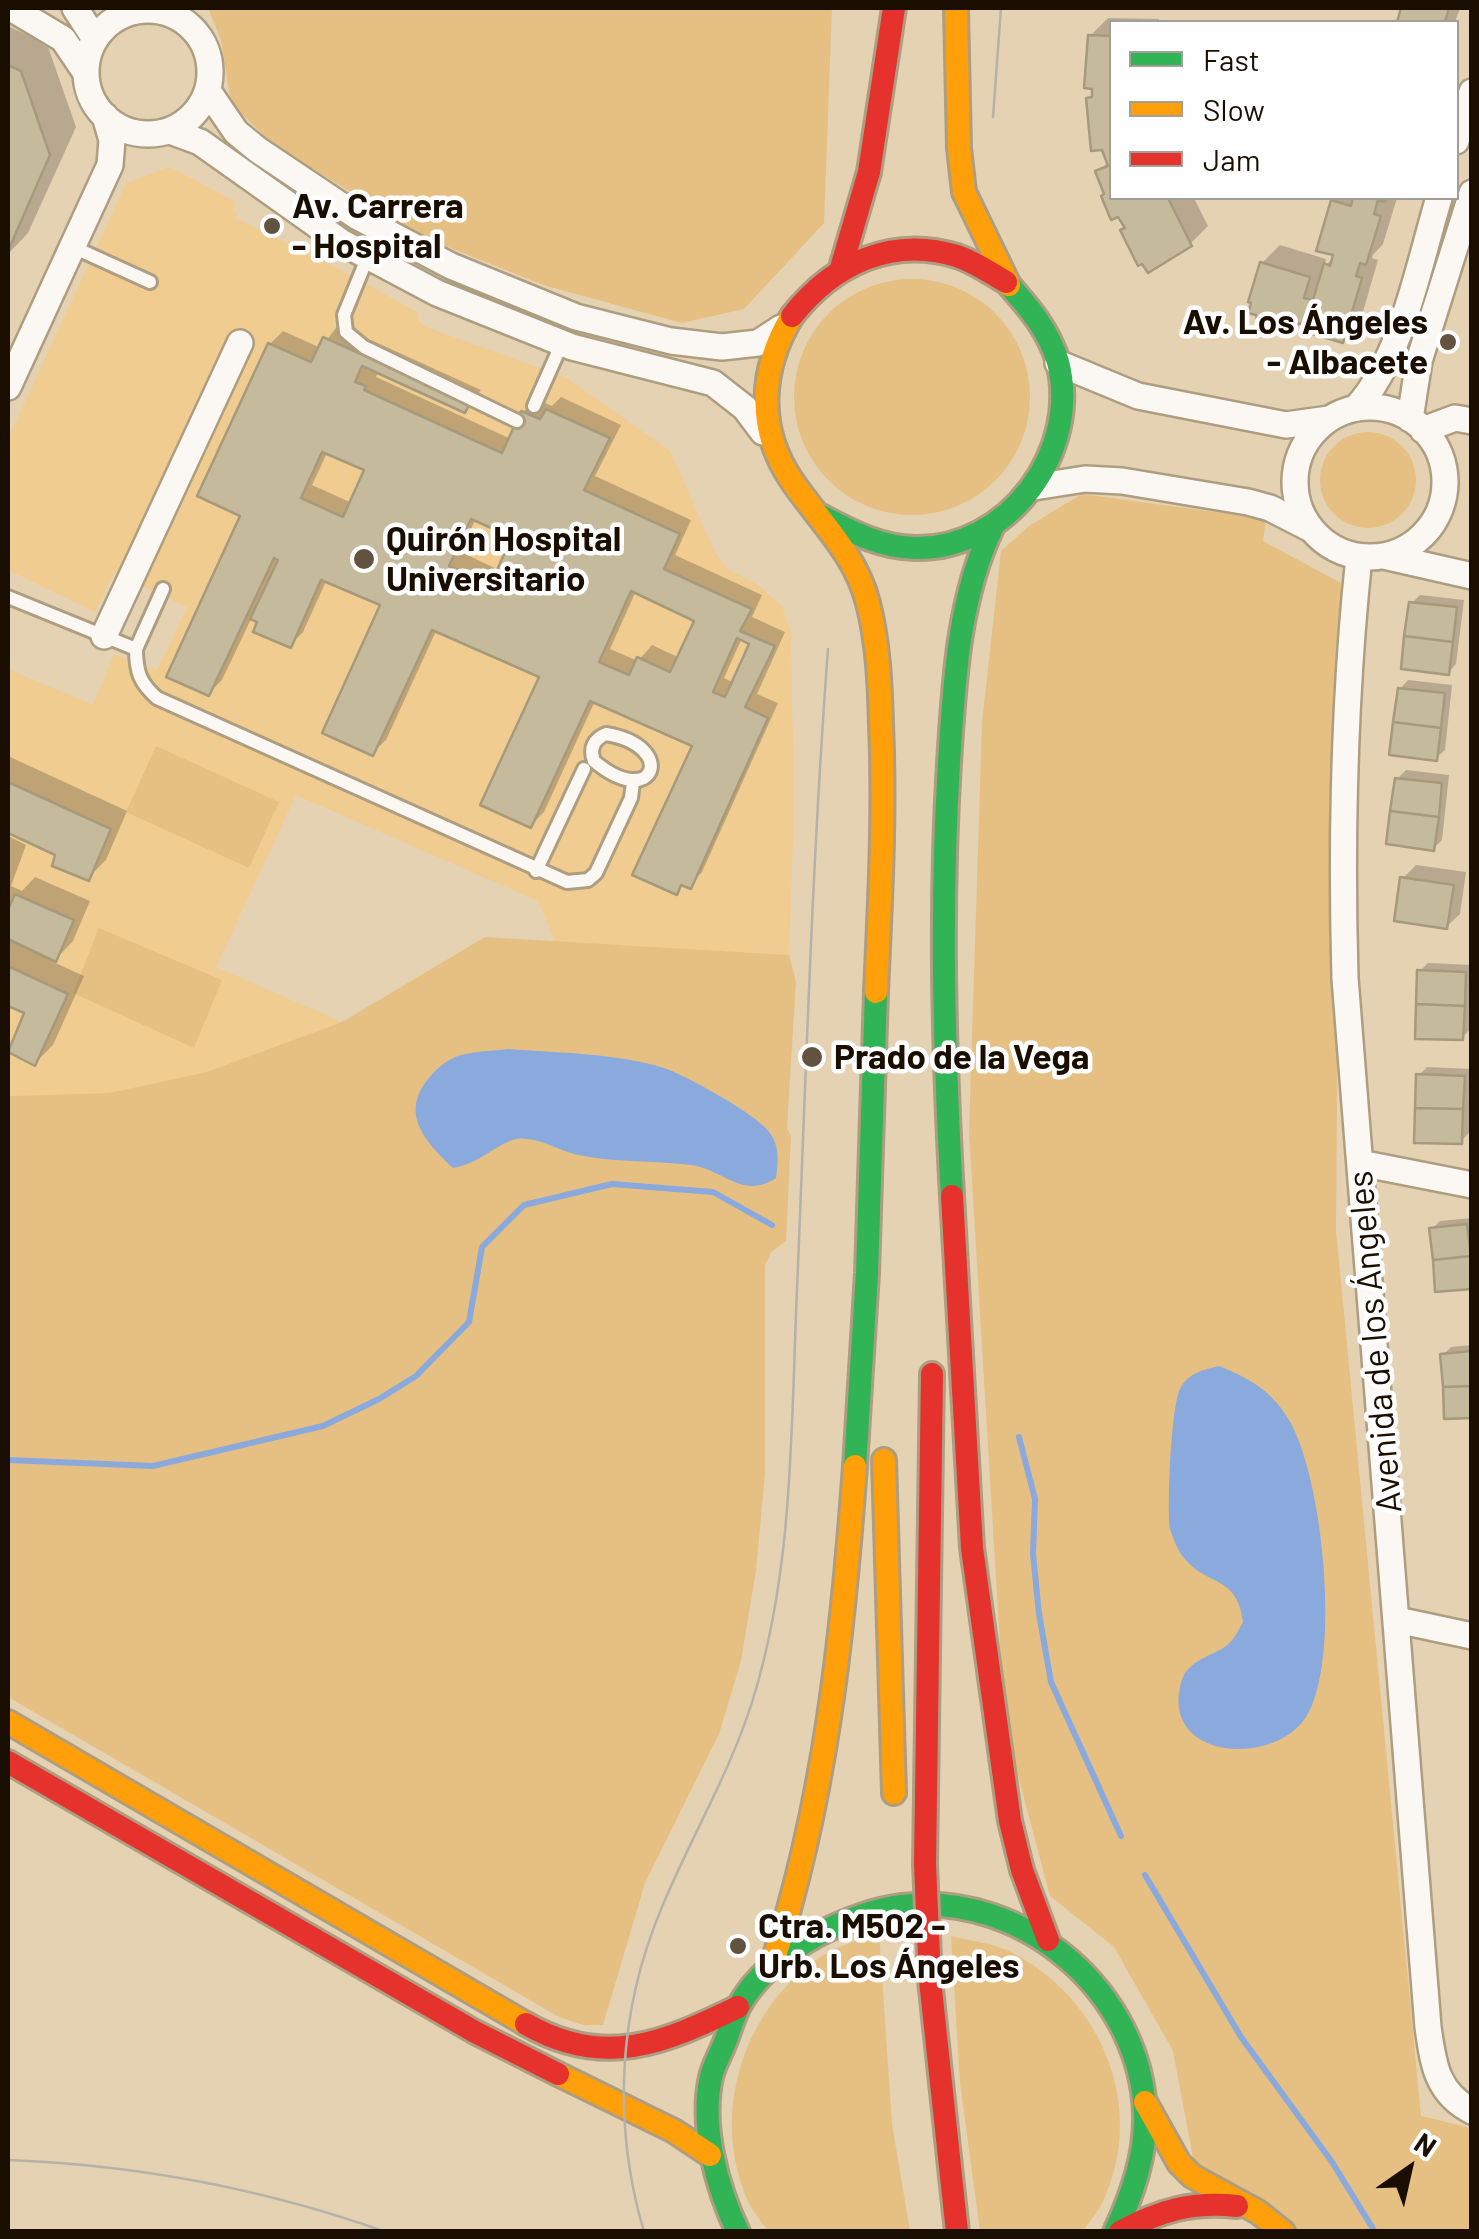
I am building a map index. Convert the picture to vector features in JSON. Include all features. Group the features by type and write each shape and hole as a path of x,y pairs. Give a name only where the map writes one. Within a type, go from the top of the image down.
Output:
{"main road":[{"path":"840,268 854,233 874,151 894,8"},
{"path":"821,516 869,541 916,548 956,542 993,526 1034,487 1056,445 1063,408 1058,362 1041,320 1006,282 964,192 959,148 956,8"},
{"path":"772,1965 800,1877 824,1760 856,1498 872,1122 881,701 867,598 852,562 821,516 793,488 770,442 764,381 781,328 807,292 840,268 878,253 912,249 956,256 1006,282"},
{"path":"933,1274 944,1046 944,844 953,694 969,592 977,559 993,526"},
{"path":"944,1046 972,1548 1010,1821 1022,1870 1048,1940"},
{"path":"872,1122 882,1399"},
{"path":"932,1349 925,1864 930,1980 957,2232"},
{"path":"883,1438 894,1812"},
{"path":"8,1722 542,2033 590,2048 642,2047 738,2007"},
{"path":"8,1762 474,2032 674,2132 710,2156"},
{"path":"894,1884 896,1922"},
{"path":"738,2232 721,2199 710,2156 711,2078 738,2007 772,1965 820,1929 876,1908 935,1903 994,1914 1048,1940 1090,1977 1122,2024 1136,2062 1144,2101 1144,2148 1118,2232"},
{"path":"1144,2101 1179,2164 1192,2176 1258,2212 1283,2232"},
{"path":"1118,2232 1156,2213 1190,2203 1258,2212"}],"street":[{"path":"10,8 64,39 86,73"},
{"path":"76,8 96,39"},
{"path":"8,388 110,165 112,140 88,88 89,53 109,24 138,10 193,18 208,57 208,91 236,132 258,150 358,216 468,273 576,317 671,341 722,348 758,343 781,328"},
{"path":"170,131 188,120 208,91"},
{"path":"1459,129 1472,92"},
{"path":"104,116 137,134 170,131 200,142 341,242 438,293 562,343 712,383 745,408 770,442"},
{"path":"1372,556 1406,548 1424,535 1437,516 1444,494 1440,460 1416,424 1419,361 1472,193"},
{"path":"1356,408 1375,388 1392,352 1438,200"},
{"path":"104,636 240,343"},
{"path":"1058,362 1138,396 1286,425 1329,419 1356,408 1375,408 1416,424 1455,418 1472,421"},
{"path":"1329,419 1310,436 1298,458 1294,482 1299,507 1311,529 1324,542 1472,576"},
{"path":"1034,487 1085,479 1122,481 1248,502 1270,508 1311,529"},
{"name":"Avenida de los Ángeles","path":"1372,556 1346,705 1341,833 1345,978 1428,2027 1435,2074 1450,2096 1472,2111"},
{"path":"1360,1163 1472,1185"},
{"path":"1397,1620 1472,1636"}],"lane":[{"path":"73,247 150,282"},
{"path":"368,256 347,305 346,332 364,346 517,420"},
{"path":"534,406 562,343"},
{"path":"163,589 136,650 141,684 157,698 536,870 567,882 593,877 631,798 634,782"},
{"path":"8,596 136,650"},
{"path":"606,734 618,736 646,751 652,760 651,768 645,778 634,782 614,775 594,760 592,746 597,738 606,734"},
{"path":"536,870 584,769"}],"shaded area":[{"path":"208,8 832,8 824,223 744,309 682,323 543,285 426,238 272,144 231,103 221,40"},
{"name":"Quirón Hospital Universitario","path":"170,167 236,202 235,218 419,313 418,320 426,327 567,378 670,451 714,550 726,568 758,585 782,606 791,634 794,811 789,955 555,942 538,901 296,795 216,967 342,1022 207,1072 109,1093 8,1096 8,669 93,705 114,654 157,670 187,607 114,573 95,612 8,570 8,439 126,183"},
{"path":"912,279 957,288 995,314 1021,352 1030,397 1021,442 995,480 957,506 912,515 867,506 829,480 803,442 794,397 803,352 829,314 867,288"},
{"path":"1368,432 1386,435 1402,446 1413,462 1413,498 1402,514 1386,525 1368,528 1350,525 1334,514 1323,498 1320,480 1323,462 1334,446 1350,435"},
{"path":"1082,494 1266,519 1263,541 1341,583 1336,1230 1421,2116 1471,2128 1471,2231 1298,2231 1194,2163 1173,2051 1114,1947 1050,1896 1005,1727 969,1132 982,723 1001,551 1029,526"},
{"path":"156,746 279,802 249,868 126,812"},
{"path":"99,928 222,980 194,1048 73,993"},
{"path":"485,937 789,955 796,981 787,1128 791,1136 786,1241 771,1252 765,1266 765,1473 756,1571 741,1661 719,1734 645,1883 603,2025 583,2025 559,2017 8,1697 8,1096 109,1093 207,1072 342,1022"},
{"path":"879,1932 892,2124 910,2231 768,2231 749,2203 737,2167 732,2134 740,2068 752,2037 790,1982 823,1955"},
{"path":"951,1936 1004,1949 1042,1972 1069,1996 1091,2025 1107,2057 1117,2091 1120,2127 1116,2163 1102,2203 1083,2231 980,2231 960,2083"}],"water":[{"path":"508,1049 626,1059 664,1068 688,1079 763,1125 777,1149 776,1178 764,1184 743,1185 691,1165 596,1158 522,1138 453,1168 421,1129 417,1119 418,1095 433,1074 450,1060"},
{"path":"1219,1366 1259,1387 1289,1420 1311,1483 1324,1569 1323,1655 1317,1690 1306,1717 1290,1733 1270,1744 1246,1749 1223,1748 1203,1741 1187,1728 1179,1708 1181,1683 1188,1669 1229,1644 1243,1622 1234,1595 1188,1563 1170,1529 1170,1457 1180,1389 1192,1376"}],"building":[{"path":"1401,8 1449,8 1446,20 1398,20"},
{"path":"1088,35 1109,36 1109,200 1169,200 1192,246 1148,273 1142,264 1138,266 1120,230 1125,228 1118,217 1111,220 1101,196 1104,194 1095,171 1108,166 1102,150 1091,151 1086,98 1092,97 1092,89 1084,88"},
{"path":"8,65 21,71 50,155 8,251"},
{"path":"1331,200 1351,206 1352,200 1378,200 1374,214 1381,216 1366,265 1360,263 1356,276 1362,278 1343,343 1306,332 1308,326 1298,323 1296,332 1257,320 1256,315 1248,313 1260,262 1310,277 1304,298 1313,300 1324,263 1330,266 1333,255 1316,251"},
{"path":"323,337 470,403 465,413 362,366 355,382 366,386 364,390 502,453 521,411 540,419 546,409 610,438 584,490 680,534 664,569 752,609 740,631 775,646 745,707 768,718 691,889 681,885 677,895 632,875 692,746 590,701 531,828 480,805 539,677 432,630 373,756 322,733 380,605 321,580 291,648 253,632 257,622 250,619 278,560 274,558 209,696 166,677 240,516 197,496 268,343 311,362","holes":["322,452 364,470 343,517 301,498","471,519 512,537 490,585 449,566","631,591 694,621 670,672 637,657 629,675 599,662","737,638 749,644 725,697 713,692"]},
{"path":"1409,602 1457,607 1453,642 1404,636"},
{"path":"1404,636 1453,642 1449,675 1401,669"},
{"path":"1398,688 1445,693 1441,728 1393,722"},
{"path":"1393,722 1441,728 1437,761 1389,755"},
{"path":"1395,778 1442,783 1439,817 1390,811"},
{"path":"8,782 111,829 89,881 52,866 55,855 8,833"},
{"path":"1390,811 1439,817 1434,851 1386,844"},
{"path":"1400,877 1454,885 1447,929 1394,921"},
{"path":"15,894 74,920 56,962 8,939 8,910"},
{"path":"8,966 68,994 35,1066 8,1052 24,1013 8,1006"},
{"path":"1417,970 1466,972 1465,1006 1416,1004"},
{"path":"1416,1004 1465,1006 1463,1040 1415,1039"},
{"path":"1416,1074 1465,1076 1463,1109 1415,1108"},
{"path":"1415,1108 1463,1109 1462,1144 1414,1143"},
{"path":"1467,1224 1471,1256 1433,1260 1429,1228"},
{"path":"1471,1256 1472,1289 1435,1292 1433,1260"},
{"path":"1472,1351 1472,1386 1443,1387 1440,1354"},
{"path":"1472,1386 1472,1418 1444,1419 1443,1387"}],"waterway":[{"path":"8,1460 153,1466 323,1426 379,1399 416,1376 469,1322 482,1247 524,1205 612,1184 713,1192 772,1225"},
{"path":"1019,1437 1035,1499 1033,1554 1051,1682 1121,1836"},
{"path":"1145,1875 1241,2037 1332,2162 1375,2232"}],"tram line":[{"path":"993,117 1001,8"},
{"path":"644,2232 627,2150 624,2109 624,2068 636,1986 662,1907 734,1752 753,1699 766,1649 783,1547 828,649"},
{"path":"8,2160 105,2167 200,2181 293,2203 386,2232"}],"traffic: fast":[{"path":"821,516 889,545 915,548 949,544 980,532 1007,513 1030,489 1047,460 1058,429 1062,396 1058,362 1050,340 1009,285"},
{"path":"952,1196 944,980 949,763 965,612 993,526"},
{"path":"855,1466 867,1273 876,992"},
{"path":"738,2232 712,2156 708,2116 711,2077 737,2010 763,1974 805,1942 869,1913 902,1906 947,1906 991,1915 1032,1933 1068,1959 1099,1991 1123,2029 1139,2070 1145,2115 1137,2175 1115,2232"}],"traffic: slow":[{"path":"956,8 959,148 964,192 1009,285"},
{"path":"792,316 781,336 768,378 766,398 772,440 792,481 855,569 868,603 876,648 882,791 876,992"},
{"path":"884,1460 894,1793"},
{"path":"772,1965 806,1843 829,1718 855,1466"},
{"path":"8,1722 526,2024"},
{"path":"558,2074 674,2131 710,2155"},
{"path":"1145,2102 1179,2163 1192,2176 1258,2212 1283,2232"}],"traffic: jam":[{"path":"841,268 869,172 894,8"},
{"path":"792,316 845,269 887,252 933,251 957,256 1006,282"},
{"path":"952,1196 972,1548 1010,1821 1022,1870 1048,1940"},
{"path":"925,1864 932,1374"},
{"path":"8,1762 475,2032 558,2074"},
{"path":"925,1864 930,1980 957,2232"},
{"path":"526,2024 554,2038 582,2045 634,2046 685,2031 738,2007"},
{"path":"1120,2232 1176,2209 1237,2206"}],"place":[{"name":"Av. Carrera - Hospital","path":"272,226"},
{"name":"Av. Los Ángeles - Albacete","path":"1448,342"},
{"name":"Quirón Hospital Universitario","path":"364,559"},
{"name":"Prado de la Vega","path":"812,1057"},
{"name":"Ctra. M502 - Urb. Los Ángeles","path":"738,1946"}]}
